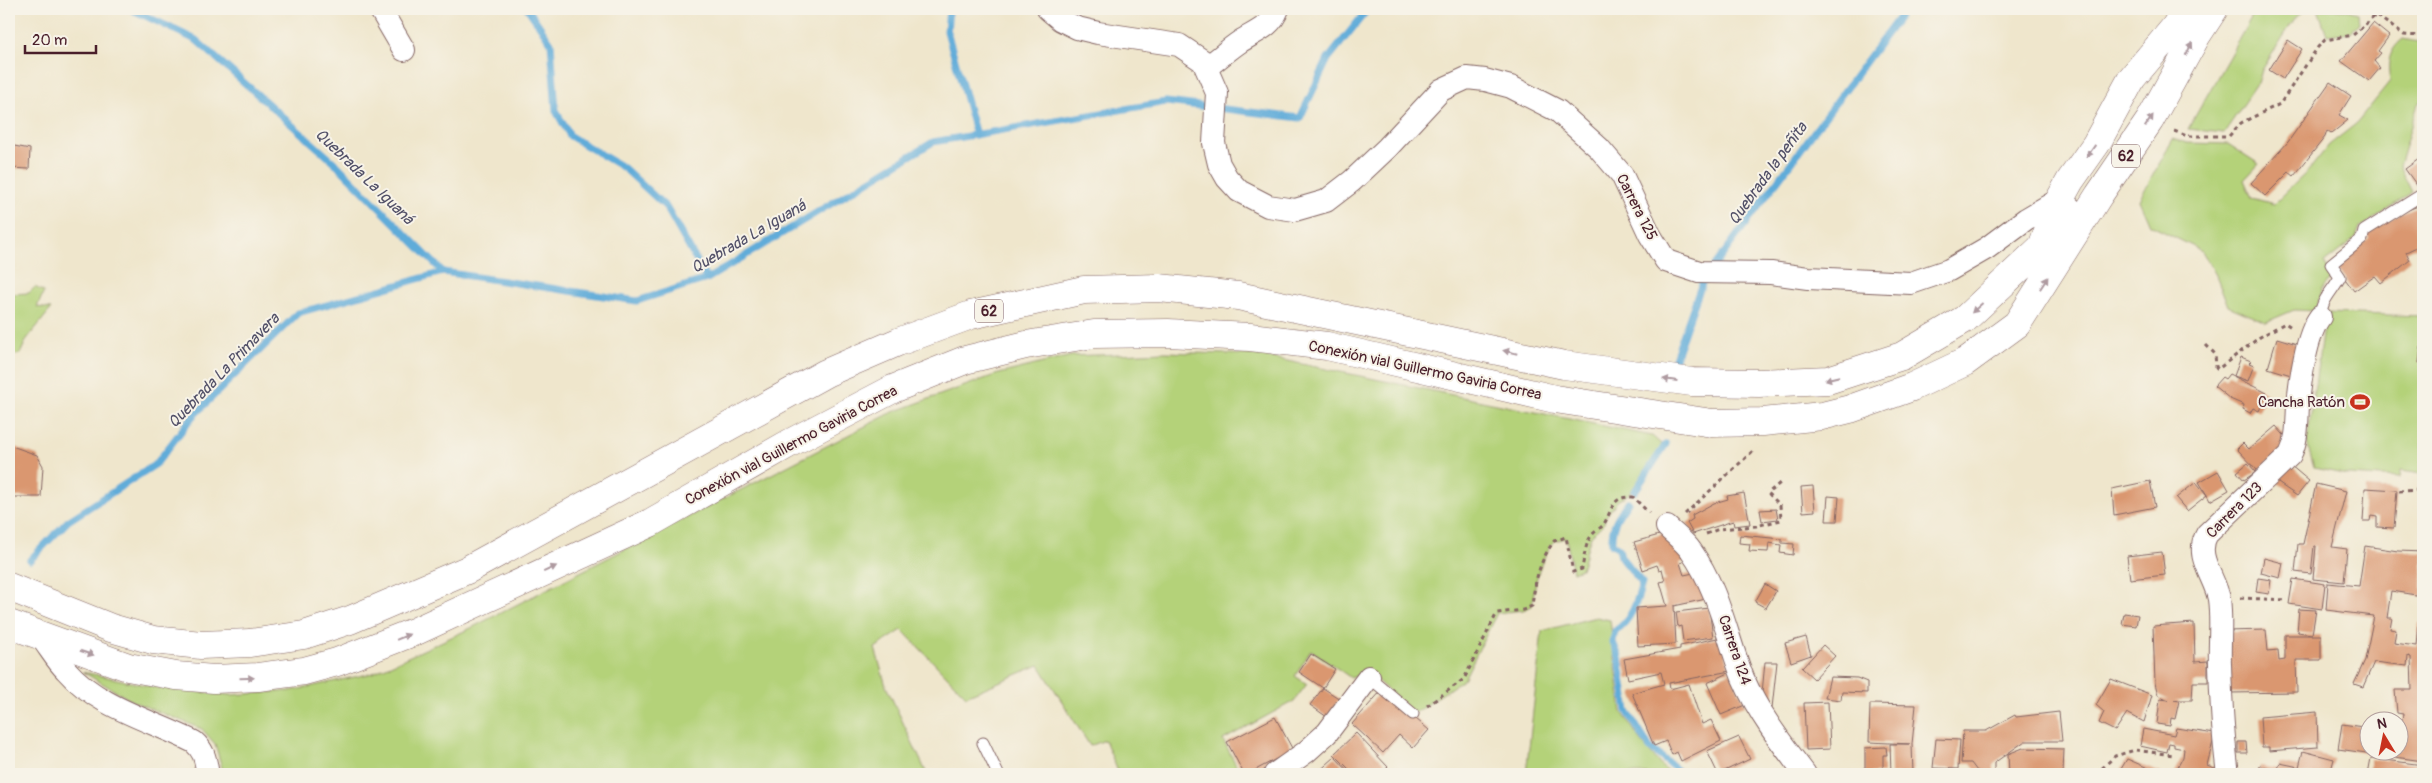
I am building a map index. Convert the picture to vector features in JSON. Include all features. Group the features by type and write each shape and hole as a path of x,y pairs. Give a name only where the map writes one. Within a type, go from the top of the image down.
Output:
{"highway":[{"name":"62","path":"9,588 111,628 153,640 201,645 250,643 304,635 350,620 467,570 826,373 898,342 971,315 1084,290 1159,288 1238,296 1564,365 1692,382 1759,384 1828,380 1902,356 1965,319 2042,247 2060,199 2096,144 2132,78 2175,27 2186,9"},
{"name":"Conexión vial Guillermo Gaviria Correa","path":"9,624 128,667 176,676 214,679 258,677 304,670 337,662 416,632 650,523 790,443 893,388 966,360 1026,345 1094,334 1168,332 1250,337 1327,346 1555,399 1712,423 1763,422 1822,416 1850,409 1912,387 1965,362 2017,324 2099,195 2150,120 2197,35 2214,9"}],"street":[{"path":"380,9 404,50"},
{"path":"1048,9 1061,20 1086,30 1179,45 1203,61 1207,67 1242,41 1263,30 1275,16 1278,9"},
{"name":"Carrera 125","path":"1207,67 1217,93 1216,154 1227,178 1239,191 1268,206 1295,210 1326,201 1352,181 1387,148 1441,90 1467,78 1485,80 1511,87 1542,102 1570,122 1611,161 1622,175 1650,235 1666,261 1699,272 1772,273 1808,278 1911,283 1949,270 2060,199"},
{"path":"2060,199 2084,220"},
{"name":"Carrera 123","path":"2228,774 2222,733 2219,597 2206,566 2203,550 2204,540 2207,534 2290,455 2296,443 2299,391 2317,321"},
{"name":"Carrera 124","path":"1674,523 1692,542 1717,598 1743,678 1757,706 1805,774"},
{"path":"40,636 66,671 87,690 116,707 194,742 202,749 206,759 207,769 204,774"},
{"path":"1274,774 1306,752 1327,733 1369,678"}],"lane":[{"path":"2317,321 2326,295 2340,278 2331,264 2362,239 2364,231 2423,194"},
{"path":"1369,678 1413,714"},
{"path":"984,744 998,774"}],"path":[{"path":"2150,120 2186,136 2228,136 2241,122 2280,104 2318,47 2325,40 2353,35 2376,15 2379,9"},
{"path":"2376,15 2404,35 2423,36"},
{"path":"2206,346 2215,354 2216,367 2218,368 2260,337 2285,323 2294,327 2317,321"},
{"path":"1413,714 1464,679 1497,613 1523,610 1532,606 1535,577 1544,555 1554,540 1566,538 1573,572 1582,569 1590,536 1604,523 1610,508 1617,500 1633,497 1650,514 1666,518 1674,523 1760,444"},
{"path":"1692,542 1719,529 1756,526 1781,520 1780,505 1768,493 1780,483"},
{"path":"2399,491 2423,490"},
{"path":"2219,597 2287,600"},
{"path":"2096,774 2115,756 2135,750 2174,755"},
{"path":"1916,771 1961,774"}],"green space":[{"path":"2256,9 2307,9 2295,18 2262,70 2258,83 2224,133 2188,129"},
{"path":"2318,9 2344,9 2358,13 2359,25 2350,32 2327,35"},
{"path":"2403,39 2423,43 2423,100 2418,103 2399,166 2412,192 2360,228 2356,238 2324,263 2332,278 2321,291 2316,311 2294,310 2266,322 2228,306 2216,275 2202,251 2150,225 2139,200 2173,139 2187,143 2228,144 2259,164 2244,180 2252,198 2274,204 2309,170 2329,145 2357,123 2390,82 2390,58 2394,48"},
{"path":"35,287 44,292 37,307 51,309 27,339 20,354 9,355 9,292 12,294 29,293"},
{"name":"Cancha Ratón","path":"2325,313 2423,316 2419,362 2423,363 2423,474 2401,471 2400,478 2348,475 2314,468 2307,442"},
{"path":"1165,352 1258,355 1652,436 1662,445 1630,493 1617,501 1605,518 1604,523 1591,536 1581,569 1573,572 1566,538 1554,541 1538,572 1532,606 1523,610 1497,613 1464,679 1413,714 1368,672 1351,678 1311,650 1295,676 1307,684 1294,701 1223,740 1241,774 1119,774 1105,740 1090,746 1039,665 966,696 902,630 875,648 886,686 927,774 219,774 223,771 215,744 202,729 134,702 83,672 159,688 230,695 290,691 373,673 471,628 893,412 995,375 1071,356"},
{"path":"1596,617 1610,620 1622,712 1644,745 1662,767 1672,774 1526,774 1542,631"}],"building":[{"path":"2373,23 2389,36 2378,51 2381,53 2374,61 2380,68 2369,81 2341,61"},
{"path":"2288,40 2302,49 2283,79 2269,70"},
{"path":"2330,82 2351,96 2339,115 2348,120 2331,134 2327,131 2325,137 2294,176 2289,172 2265,196 2251,183 2288,142"},
{"path":"9,89 13,89 10,136 9,136"},
{"path":"9,145 30,149 29,169 9,168"},
{"path":"2423,156 2423,189 2421,191 2405,169"},
{"path":"2423,204 2423,244 2406,252 2410,260 2381,283 2375,276 2354,291 2334,264 2369,238 2365,233 2403,212"},
{"path":"2277,338 2300,345 2291,375 2268,368"},
{"path":"2421,347 2423,347 2423,363 2419,363"},
{"path":"2241,357 2251,361 2249,363 2254,365 2248,381 2234,376"},
{"path":"2229,374 2267,393 2259,411 2253,408 2250,413 2243,409 2244,405 2230,399 2214,386 2222,377 2225,379"},
{"path":"2276,426 2291,443 2258,471 2237,449 2243,443 2249,449"},
{"path":"9,445 37,455 43,466 41,497 9,497"},
{"path":"2248,463 2256,472 2244,480 2237,472"},
{"path":"2290,465 2309,481 2297,496 2275,481"},
{"path":"2218,471 2229,490 2210,501 2199,482"},
{"path":"2150,481 2155,507 2114,515 2112,489"},
{"path":"2196,482 2207,495 2187,511 2176,498"},
{"path":"2316,484 2346,491 2332,547 2347,549 2344,582 2313,579 2316,546 2314,546 2311,574 2295,572 2298,544 2303,544"},
{"path":"1813,486 1815,511 1803,512 1801,487"},
{"path":"2365,488 2397,490 2394,528 2377,527 2377,517 2371,516 2370,521 2363,521"},
{"path":"1744,493 1750,524 1734,526 1733,521 1693,534 1687,523 1693,519 1692,515 1714,503 1728,499 1727,496"},
{"path":"1828,496 1839,497 1837,521 1826,521"},
{"path":"1776,509 1778,519 1762,521 1760,510"},
{"path":"1663,534 1683,557 1685,561 1680,563 1684,575 1694,573 1706,599 1674,606 1676,644 1638,646 1636,608 1667,606 1660,582 1665,581 1662,569 1659,570 1657,565 1643,570 1634,542"},
{"path":"1740,535 1782,539 1782,543 1794,544 1793,555 1780,553 1781,545 1769,543 1768,552 1749,551 1750,544 1739,543"},
{"path":"2365,546 2398,551 2423,552 2422,596 2391,591 2387,618 2392,618 2390,629 2396,630 2394,643 2417,646 2419,623 2423,623 2423,761 2410,759 2410,710 2397,710 2395,690 2412,690 2411,657 2408,656 2407,666 2374,662 2363,687 2354,684 2365,660 2374,616 2326,610 2328,583 2359,586"},
{"path":"2162,552 2165,575 2130,579 2127,556"},
{"path":"2264,558 2283,563 2280,578 2261,573"},
{"path":"2258,578 2271,580 2269,594 2256,592"},
{"path":"2293,579 2325,584 2322,609 2289,604"},
{"path":"1765,584 1776,591 1766,608 1755,602"},
{"path":"1709,608 1713,637 1683,641 1681,626 1678,627 1676,612"},
{"path":"2299,609 2316,610 2312,634 2297,632"},
{"path":"2124,613 2138,615 2136,626 2122,624"},
{"path":"2194,623 2195,662 2208,661 2208,682 2193,682 2192,700 2174,700 2179,701 2175,719 2171,718 2170,726 2157,724 2160,699 2169,700 2158,695 2155,683 2153,626"},
{"path":"2266,630 2268,651 2278,650 2279,661 2285,660 2285,635 2321,635 2321,660 2296,660 2297,692 2229,693 2226,631"},
{"path":"1722,637 1730,671 1669,683 1670,689 1689,684 1702,724 1711,720 1721,741 1681,761 1677,752 1672,755 1666,741 1654,746 1632,693 1664,684 1661,672 1628,679 1624,659 1680,649 1680,646"},
{"path":"1806,637 1811,655 1791,662 1785,643"},
{"path":"1823,645 1835,656 1814,679 1802,668"},
{"path":"1311,654 1335,669 1323,688 1299,672"},
{"path":"1765,662 1777,662 1772,708 1762,693"},
{"path":"1731,672 1745,705 1721,715 1707,683"},
{"path":"1830,677 1857,678 1867,682 1867,693 1842,692 1841,700 1825,698"},
{"path":"2111,679 2152,695 2144,722 2127,713 2115,731 2099,723 2104,712 2096,705"},
{"path":"1323,688 1340,699 1327,717 1310,705"},
{"path":"1382,690 1429,730 1413,748 1399,735 1383,753 1352,724"},
{"path":"1828,702 1830,749 1806,750 1804,703"},
{"path":"1870,704 1916,705 1912,744 1913,774 1891,774 1890,744 1910,744 1869,742"},
{"path":"2059,712 2062,741 2025,741 1994,763 1994,774 1977,771 1971,763 1961,763 1963,731 1986,731 2015,715 2016,717"},
{"path":"2317,712 2318,747 2269,751 2269,747 2262,747 2260,717"},
{"path":"1275,717 1293,750 1248,774 1244,774 1227,742"},
{"path":"2342,724 2360,727 2360,752 2338,749"},
{"path":"2176,728 2215,734 2207,765 2225,772 2225,774 2174,774 2183,757 2184,749 2174,747 2174,744 2169,743 2167,752 2140,746 2143,729 2174,735"},
{"path":"1356,733 1388,767 1381,774 1354,774 1334,754"},
{"path":"1739,737 1750,759 1718,774 1707,751"},
{"path":"1936,739 1960,740 1958,769 1933,768"},
{"path":"2238,742 2246,742 2247,753 2238,753"},
{"path":"1886,747 1887,755 1883,755 1883,773 1865,773 1865,748"},
{"path":"2023,748 2064,749 2063,774 2009,774 2008,754"},
{"path":"2303,751 2334,759 2330,774 2258,774 2260,766 2278,769 2280,763 2299,767"},
{"path":"1335,757 1351,774 1317,773"},
{"path":"2127,759 2162,774 2118,774"},
{"path":"2371,760 2423,765 2423,774 2368,774"}],"waterway":[{"name":"Quebrada La Iguaná","path":"131,9 196,40 336,164 443,272 637,301 707,279 933,142 1166,102 1300,118 1328,59 1368,9"},
{"path":"528,9 551,43 556,111 570,136 624,168 666,207 707,279"},
{"path":"949,9 947,31 976,135"},
{"name":"Quebrada la peñita","path":"1713,268 1905,9"},
{"name":"Quebrada La Primavera","path":"30,560 68,521 156,464 192,417 298,313 443,272"},
{"name":"Quebrada la peñita","path":"1673,364 1702,283 1707,276"},
{"name":"Quebrada la peñita","path":"1635,491 1666,444"},
{"name":"Quebrada la peñita","path":"1628,502 1615,522 1612,544 1619,548 1621,557 1642,583 1633,610 1621,627 1615,631 1613,642 1619,657 1627,711 1650,748 1682,774"}],"place":[{"name":"Cancha Ratón","path":"2360,402"}]}
